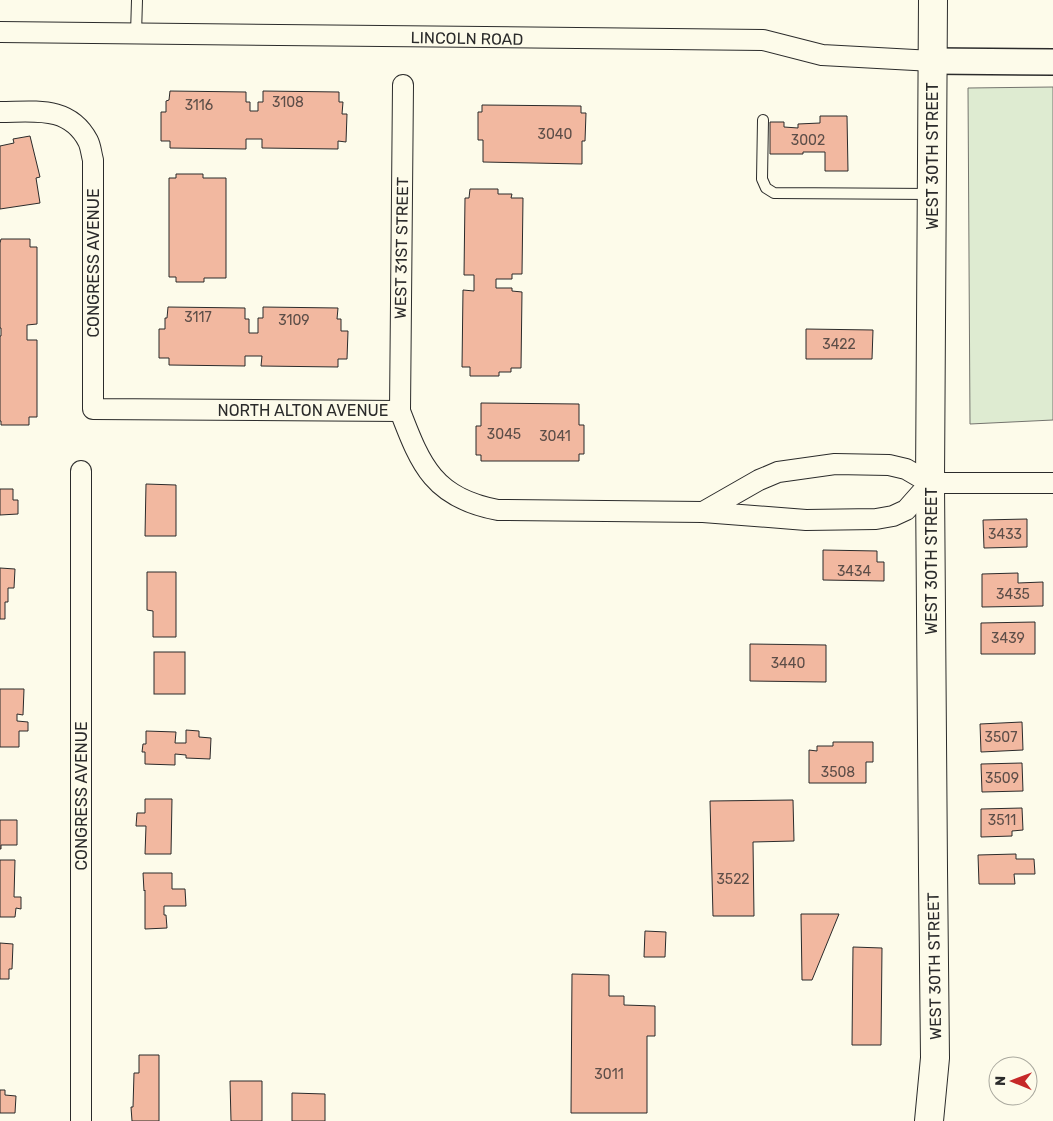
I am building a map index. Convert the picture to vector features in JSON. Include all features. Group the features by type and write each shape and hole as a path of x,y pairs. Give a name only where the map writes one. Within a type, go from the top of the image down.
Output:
{"main road":[{"name":"WEST 30TH STREET","path":"925,1120 935,1058 930,483 933,0"}],"street":[{"name":"LINCOLN ROAD","path":"0,32 763,40 822,55 933,61"},
{"path":"933,61 1053,62"},
{"name":"WEST 31ST STREET","path":"400,411 403,85"},
{"name":"CONGRESS AVENUE","path":"0,112 46,112 57,114 74,123 87,139 92,151 93,408"},
{"name":"NORTH ALTON AVENUE","path":"93,408 400,411 421,460 445,490 479,506 498,510 703,512 806,520 876,519 893,516 906,510 930,483"},
{"path":"703,512 758,480 778,472 835,464 898,467 906,469 930,483 1053,483"},
{"name":"CONGRESS AVENUE","path":"81,471 81,1121"}],"lane":[{"path":"136,34 137,0"},
{"path":"763,120 762,179 766,188 774,193 932,194"}],"green space":[{"path":"1053,87 1053,420 970,424 968,88"}],"building":[{"path":"170,91 246,92 246,102 250,102 250,111 258,111 258,102 263,102 263,91 339,92 339,102 343,102 342,114 347,114 346,142 338,141 338,149 262,148 262,139 246,139 246,149 170,148 170,141 161,141 161,112 166,112 166,101 169,100"},
{"path":"482,105 581,106 581,113 586,113 585,141 582,141 582,164 483,162 483,140 478,140 478,112 482,112"},
{"path":"820,116 847,116 848,171 825,171 825,152 770,154 770,122 784,122 784,127 798,128 798,124 820,123"},
{"path":"30,136 40,177 36,178 40,203 0,209 0,146 14,143 13,139"},
{"path":"176,174 203,174 203,178 226,178 226,278 204,278 204,282 176,282 176,277 169,277 169,178 176,178"},
{"path":"470,189 498,189 498,194 512,194 511,198 523,198 522,274 512,274 512,279 496,279 496,288 512,288 512,291 522,292 521,368 511,368 511,372 499,372 499,376 470,376 470,367 462,367 463,290 474,291 474,275 464,275 465,198 469,198"},
{"path":"1,239 30,239 30,247 37,247 37,324 27,325 27,340 37,340 37,417 29,417 29,425 1,425 0,421"},
{"path":"168,307 245,308 245,319 249,319 249,333 258,333 258,318 263,318 263,307 338,308 337,319 341,319 341,331 348,331 347,359 338,359 338,367 261,366 262,356 245,356 245,366 169,365 169,358 159,358 159,329 165,329"},
{"path":"806,329 873,330 872,359 806,359"},
{"path":"481,403 579,404 579,425 584,425 584,454 579,454 579,461 481,461 481,455 476,455 476,426 481,426"},
{"path":"146,484 176,485 176,536 145,536"},
{"path":"0,489 13,489 13,500 18,500 18,514 0,515"},
{"path":"1027,519 1027,547 984,548 983,520"},
{"path":"823,550 877,551 877,562 884,562 884,581 823,580"},
{"path":"0,568 15,569 14,588 8,588 8,602 5,602 5,619 0,619"},
{"path":"147,572 176,572 176,637 153,637 153,611 147,610"},
{"path":"1018,573 1018,583 1043,582 1043,606 982,607 982,574"},
{"path":"1035,622 1035,654 981,654 981,623"},
{"path":"750,644 826,645 826,682 750,681"},
{"path":"154,652 185,652 185,694 154,694"},
{"path":"0,689 24,689 23,715 17,714 17,721 28,722 28,731 19,731 19,747 0,747"},
{"path":"1022,722 1023,750 981,752 980,724"},
{"path":"186,730 199,731 199,737 211,738 210,759 186,758 186,755 175,754 175,765 145,764 145,752 142,752 143,744 146,744 146,731 176,732 175,743 186,743"},
{"path":"833,742 873,742 873,762 866,762 866,783 809,783 809,750 817,751 817,746 833,746"},
{"path":"1022,763 1023,791 982,792 981,764"},
{"path":"145,799 172,799 171,854 145,854 146,826 136,826 137,813 145,813"},
{"path":"793,800 794,841 753,842 754,916 713,916 710,801"},
{"path":"1022,808 1023,830 1012,831 1012,836 981,837 981,809"},
{"path":"0,820 17,820 17,845 1,845 0,849"},
{"path":"1016,854 1016,859 1034,859 1035,874 1014,874 1015,884 979,884 978,855"},
{"path":"0,860 15,860 14,897 21,897 21,909 16,908 15,917 0,917"},
{"path":"143,873 172,873 172,889 185,889 186,906 164,906 167,928 145,929"},
{"path":"801,914 839,914 812,980 802,980"},
{"path":"645,931 666,932 665,957 644,957"},
{"path":"0,943 13,944 12,969 9,969 9,979 0,979"},
{"path":"853,947 882,948 881,1045 852,1045"},
{"path":"572,974 609,975 609,996 624,996 624,1005 655,1006 655,1036 647,1036 647,1113 571,1113"},
{"path":"139,1055 159,1055 159,1121 132,1121 131,1107 133,1107 134,1073 139,1073"},
{"path":"230,1081 262,1081 262,1121 231,1121"},
{"path":"0,1090 5,1090 5,1095 16,1096 15,1113 0,1113"},
{"path":"292,1093 325,1094 325,1121 292,1121"}]}
